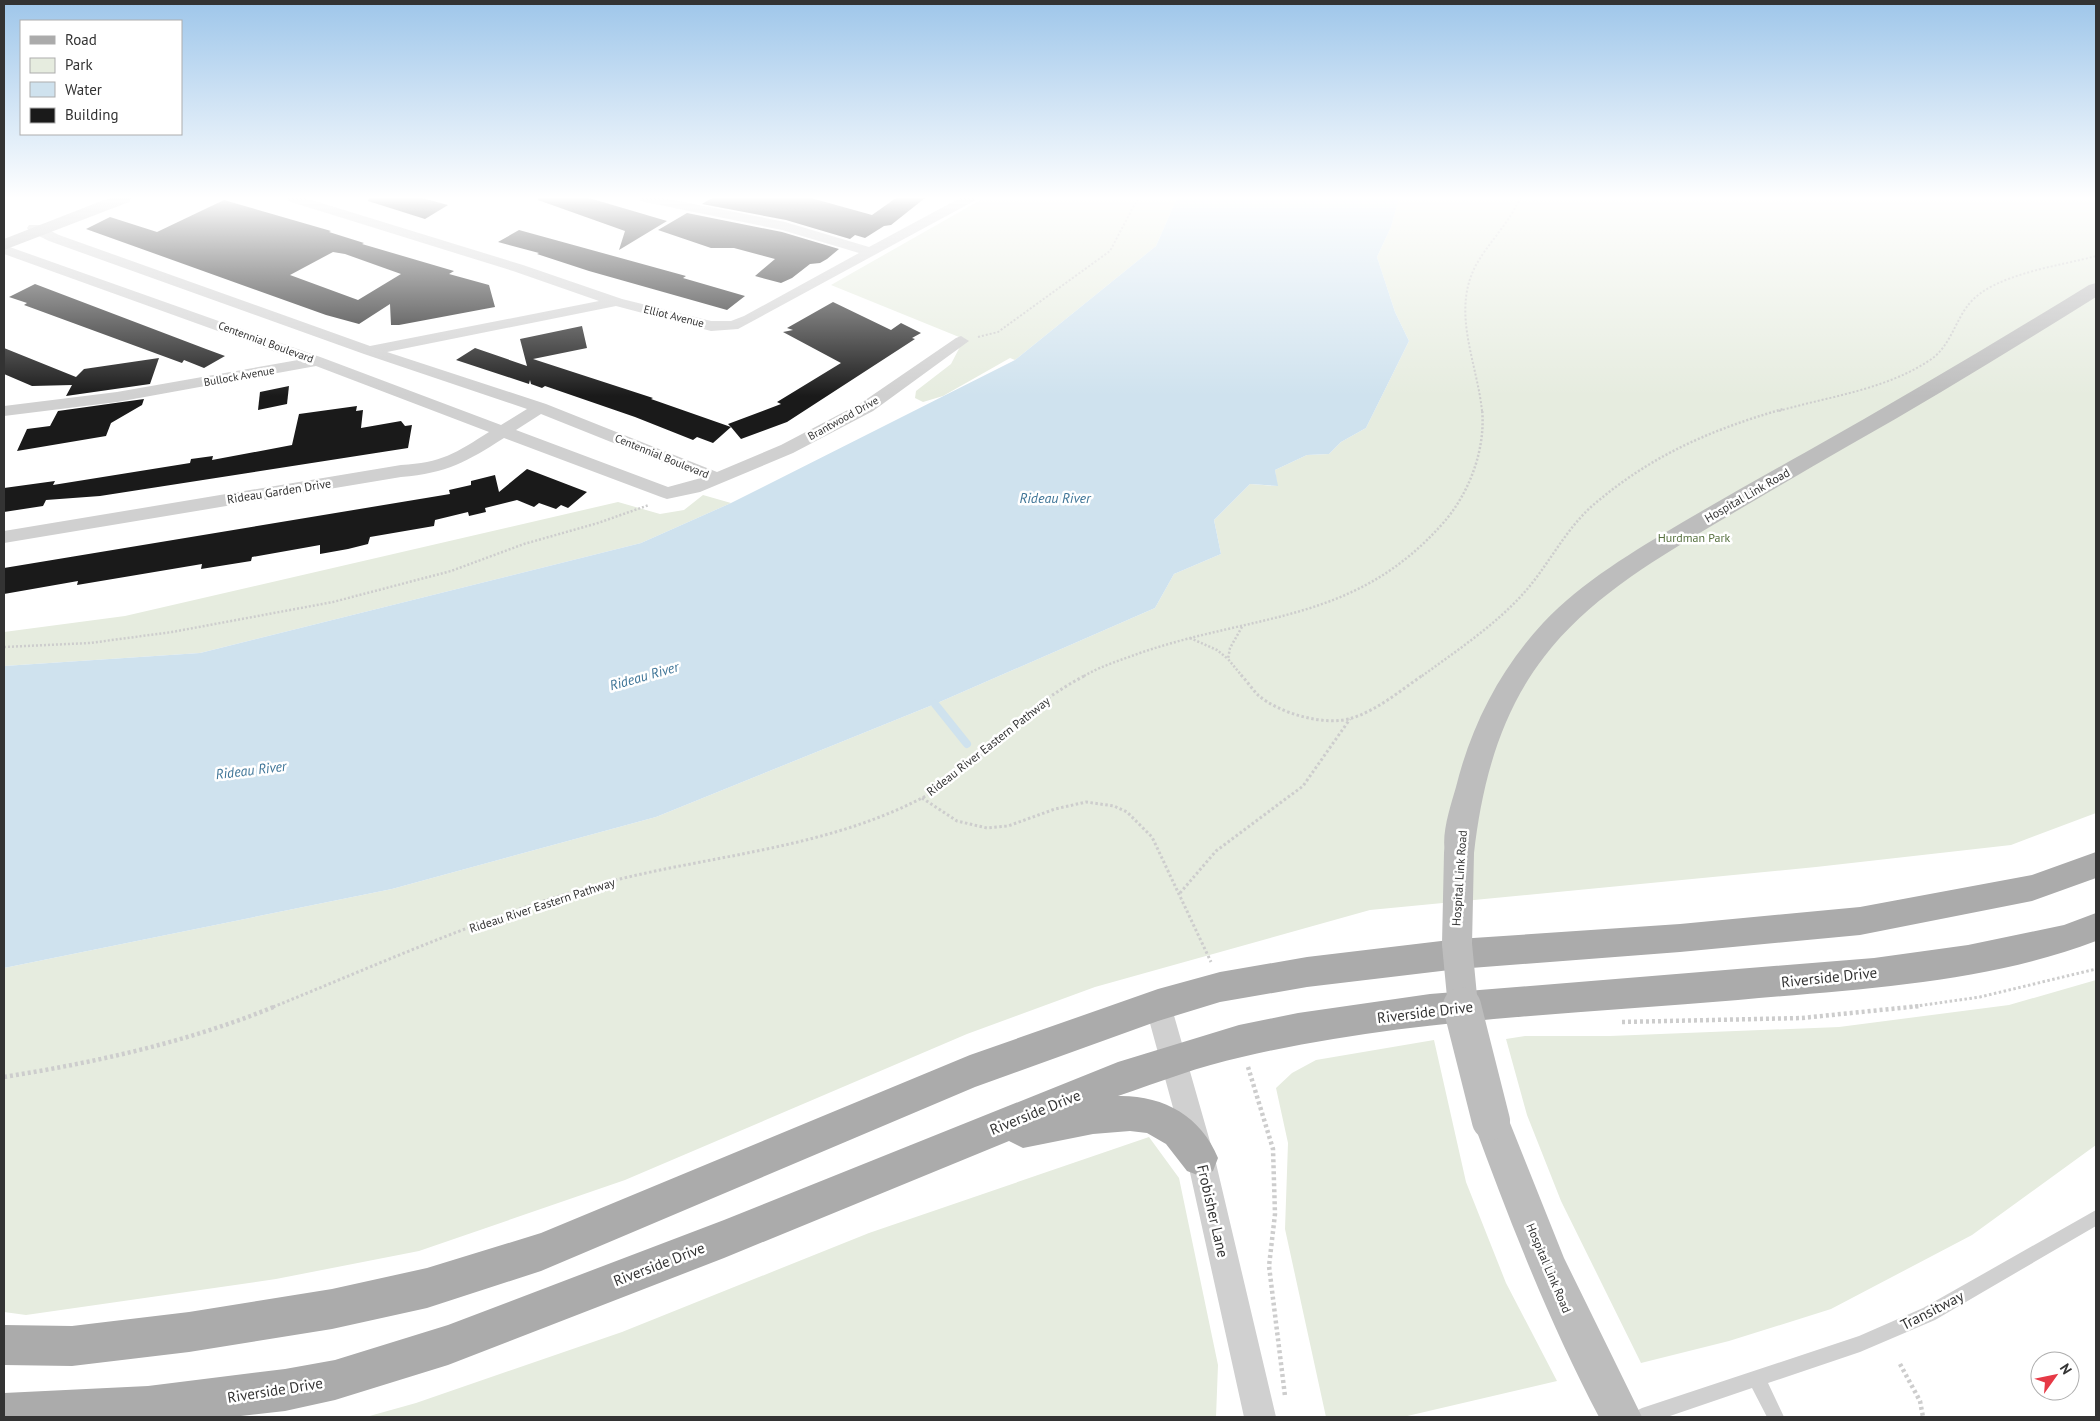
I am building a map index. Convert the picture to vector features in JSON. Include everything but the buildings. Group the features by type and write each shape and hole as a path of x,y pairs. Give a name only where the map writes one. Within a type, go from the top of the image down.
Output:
{"main road":[{"path":"4,1345 72,1346 189,1332 332,1309 427,1288 541,1252 970,1072 1158,1006 1220,987 1306,972 1458,954 1860,921 2032,888 2096,865"},
{"name":"Riverside Drive","path":"4,1414 148,1407 285,1390 336,1380 448,1345 724,1239 1118,1079 1175,1059 1239,1041 1298,1029 1430,1010 1874,973 1968,960 2064,939 2096,927"},
{"path":"955,1144 1097,1116 1130,1115 1164,1121 1181,1134 1200,1158"}],"street":[{"name":"Centennial Boulevard","path":"52,264 317,361 657,491 672,493 694,488 717,478"},
{"name":"Centennial Boulevard","path":"128,264 370,351 540,408 717,478"},
{"name":"Elliot Avenue","path":"479,264 552,291 617,302 711,326 733,326 749,319 848,264"},
{"name":"Hospital Link Road","path":"2058,312 2087,278 2096,272"},
{"name":"Hospital Link Road","path":"1621,1417 1581,1341 1526,1213 1491,1121 1468,1034 1460,985 1456,911 1459,853 1470,781 1488,732 1511,682 1535,649 1576,605 1606,582 1656,548 1942,384 2096,289"},
{"path":"532,317 552,291"},
{"name":"Bullock Avenue","path":"4,411 117,397 370,351 532,317 617,302"},
{"name":"Brantwood Drive","path":"717,478 787,449 867,407 961,341"},
{"name":"Rideau Garden Drive","path":"4,537 400,471 430,469 461,457 540,408"},
{"name":"Frobisher Lane","path":"1158,1006 1175,1059 1200,1158 1260,1417"}],"lane":[{"name":"Transitway","path":"1642,1417 1860,1344 1930,1314 2096,1218"},
{"path":"1756,1380 1776,1417"}],"path":[{"path":"961,341 998,332 1092,264"},
{"name":"Rideau River Eastern Pathway","path":"4,1077 114,1058 209,1031 310,994 421,945 591,887 843,830 922,798 962,770 1044,702 1086,675 1189,638 1311,609 1349,595 1380,576 1413,551 1451,514 1470,479 1482,436 1482,410 1465,320 1466,289 1479,264"},
{"path":"1189,638 1217,650 1228,659 1259,696 1279,708 1302,718 1350,718 1392,697 1508,610 1523,594 1575,525 1591,507 1638,470 1684,444 1725,427 1812,401 1869,388 1907,374 1932,359 1944,346 1969,304 1982,292 2006,280 2065,264"},
{"path":"4,647 90,643 172,632 333,602 451,571 524,544 598,523 654,503 672,493"},
{"path":"1228,659 1230,648 1243,626"},
{"path":"1180,893 1216,851 1303,786 1350,718"},
{"path":"922,798 950,819 968,825 988,828 1008,827 1068,804 1094,800 1126,811 1144,826 1152,837 1210,960"},
{"path":"1616,1022 1705,1023 1807,1019 1950,1001 2059,980 2096,969"},
{"path":"1249,1072 1273,1150 1275,1214 1269,1266 1286,1405"},
{"path":"1900,1364 1920,1400 1923,1417"}],"green space":[{"path":"867,264 1133,264 1015,360 1010,358 943,396 923,402 915,398 916,391 951,364 964,339 831,285"},
{"name":"Hurdman Park","path":"1379,264 2096,264 2096,813 2011,845 1816,867 1370,910 1095,987 967,1034 625,1180 419,1251 276,1279 26,1315 4,1312 4,968 392,889 656,817 935,704 1155,608 1174,574 1221,554 1214,520 1250,484 1277,486 1275,470 1307,455 1329,454 1341,442 1366,428 1409,341 1395,312"},
{"path":"703,495 731,503 641,543 200,653 4,666 4,632 125,616 618,502 660,514 684,510"},
{"path":"2096,980 2096,1145 1972,1235 1831,1309 1729,1341 1641,1363 1561,1201 1527,1115 1506,1039 1525,1036 1610,1036 1839,1027 2009,1005"},
{"path":"1434,1040 1466,1182 1506,1283 1557,1381 1403,1417 1326,1417 1285,1229 1288,1143 1276,1088 1292,1073 1316,1060"},
{"path":"1149,1137 1179,1178 1218,1365 1216,1417 366,1417 416,1403 622,1332 869,1233"}],"water":[{"name":"Rideau River","path":"1133,264 1379,264 1395,312 1409,341 1366,428 1341,442 1329,454 1307,455 1275,470 1278,486 1250,484 1214,520 1221,554 1174,574 1155,608 935,704 656,817 392,889 4,968 4,666 200,653 641,543 731,503 1015,360"}],"waterway":[{"path":"935,704 967,744"}]}
